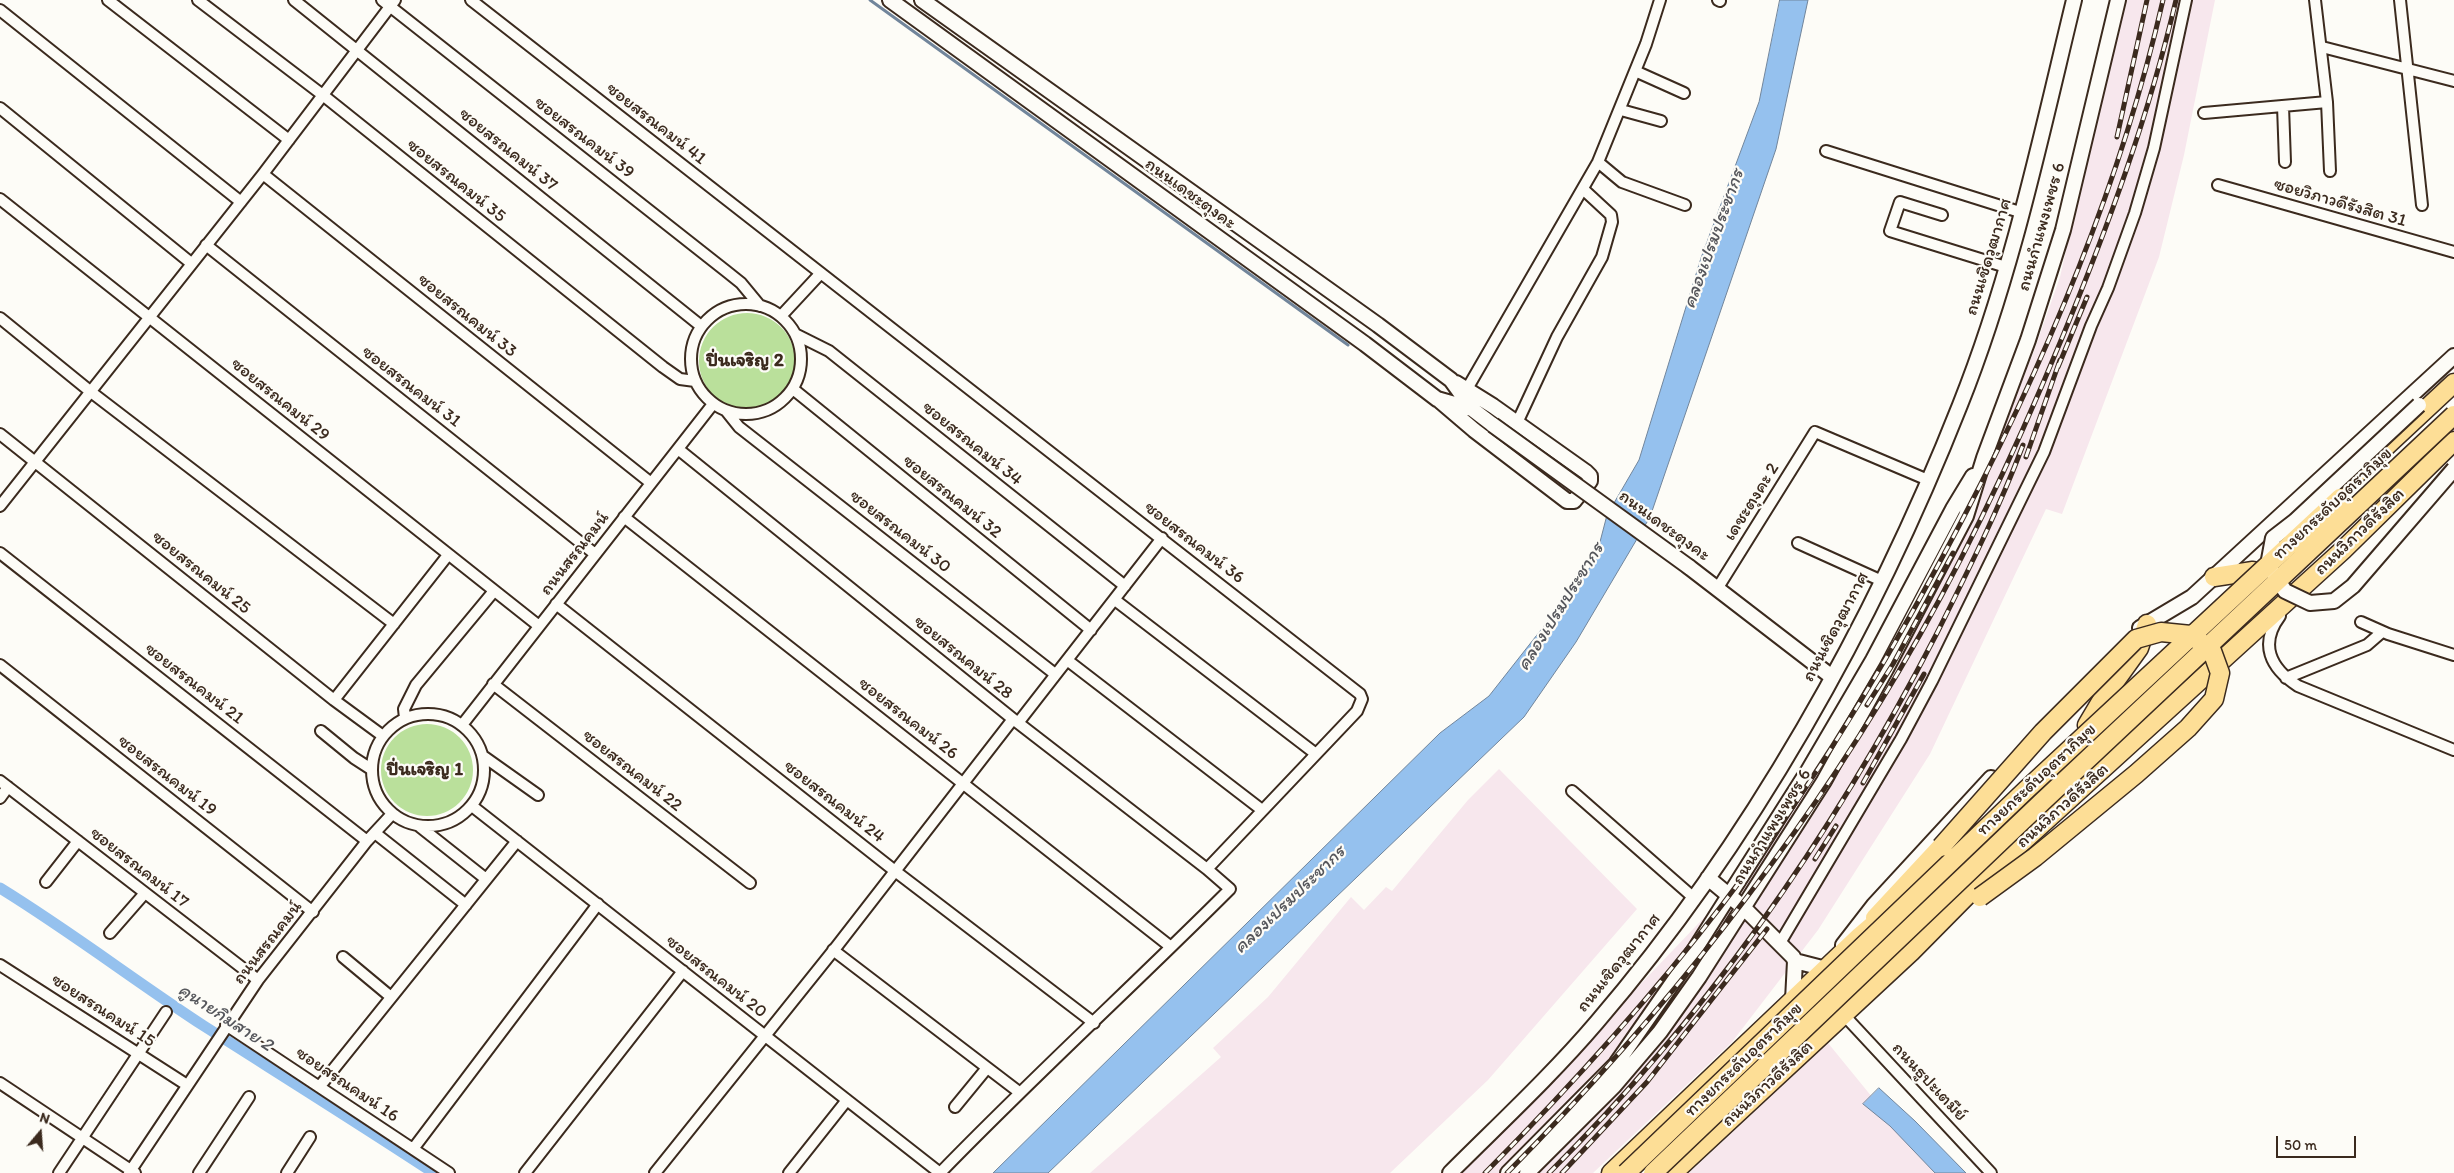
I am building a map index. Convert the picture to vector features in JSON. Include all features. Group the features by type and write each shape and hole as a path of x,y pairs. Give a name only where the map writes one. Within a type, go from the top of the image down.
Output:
{"highway":[{"path":"1611,1173 1829,965 1910,893 2253,571 2454,376"},
{"name":"ทางยกระดับอุตราภิมุข","path":"1626,1173 2026,790 2454,394"},
{"name":"ทางยกระดับอุตราภิมุข","path":"1653,1173 2048,797 2454,415"},
{"name":"ถนนวิภาวดีรังสิต","path":"1673,1173 1911,952 1998,864 2343,550 2454,441"},
{"path":"2214,577 2253,571"},
{"path":"2087,726 2103,698 2139,648 2147,624"},
{"path":"1860,936 2043,732 2136,639 2161,632 2191,635 2212,651 2220,672 2214,700 2194,721 2129,780 2035,857 1980,897 1911,952"}],"main road":[{"name":"ถนนเดชะตุงคะ","path":"890,0 1365,344 1437,399 1472,409"},
{"name":"ถนนเดชะตุงคะ","path":"922,0 1378,325 1451,380 1472,409 1689,567 1832,677"},
{"name":"ถนนเชิดวุฒากาศ","path":"1450,1173 1564,1059 1612,1004 1694,898 1785,758 1832,677 1882,581 1964,396 2023,213 2074,0"},
{"name":"ถนนกำแพงเพชร 6","path":"1527,1173 1614,1086 1660,1032 1699,977 1824,781 1886,669 1966,516 1984,458 2028,340 2063,230 2118,0"},
{"path":"1731,896 1788,952 1829,965 1862,919 1938,834 2106,656 2147,624 2192,597 2454,356"},
{"path":"2454,376 2295,521 2273,538 2268,565 2285,591 2310,603 2334,601 2353,586 2454,469"},
{"path":"1437,399 1474,430 1571,503 1590,481 1590,476 1517,423 1451,380"},
{"name":"ถนนกำแพงเพชร 6","path":"1508,1173 1616,1064 1731,896 1873,660 1953,509 1984,458"},
{"name":"ถนนกำแพงเพชร 6","path":"1708,878 1731,896"},
{"path":"1788,952 1793,1000"}],"street":[{"path":"108,0 290,140"},
{"name":"ซอยสรณคมน์ 35","path":"198,0 324,96 663,366 680,379 695,381"},
{"name":"ซอยสรณคมน์ 37","path":"294,0 701,326"},
{"name":"ซอยสรณคมน์ 41","path":"471,0 820,274"},
{"path":"1467,389 1584,190 1598,162 1636,71 1660,0"},
{"path":"1788,952 1928,690 2044,452 2091,326 2108,288 2134,213 2154,148 2186,0"},
{"path":"2315,0 2327,102 2330,171"},
{"path":"2400,0 2422,204"},
{"path":"0,506 34,460 91,392 324,96 389,2"},
{"name":"ซอยสรณคมน์ 39","path":"389,2 741,283 760,306"},
{"path":"0,10 240,202"},
{"path":"2322,47 2454,82"},
{"path":"1636,71 1684,94"},
{"path":"2204,113 2327,102"},
{"path":"2283,106 2286,162"},
{"path":"0,108 191,263"},
{"path":"1620,110 1661,121"},
{"path":"1826,151 2023,213"},
{"path":"1598,162 1622,182 1685,205"},
{"name":"ซอยสรณคมน์ 33","path":"263,174 651,483"},
{"name":"ซอยวิภาวดีรังสิต 31","path":"2218,184 2454,252"},
{"path":"1517,423 1557,336 1602,257 1612,222 1611,214 1584,190"},
{"name":"ซอยสรณคมน์ 29","path":"0,199 539,626"},
{"path":"1942,215 1900,202 1890,231 2006,268"},
{"name":"ซอยสรณคมน์ 31","path":"206,244 595,554"},
{"path":"780,316 820,274"},
{"name":"ซอยสรณคมน์ 36","path":"820,274 1162,538 1360,694 1362,699 1358,711 1206,869"},
{"path":"744,304 760,306 780,316 795,334 800,347 802,362 799,376 793,389 781,403 764,412 746,415 727,412 713,404 702,394 695,381 690,367 690,352 694,338 701,326 713,314 728,307 744,304"},
{"path":"0,318 91,392 394,624"},
{"name":"ซอยสรณคมน์ 34","path":"795,334 829,351 1124,586"},
{"name":"ซอยสรณคมน์ 32","path":"793,389 1091,630"},
{"name":"ถนนสรณคมน์","path":"462,724 713,404"},
{"name":"ซอยสรณคมน์ 30","path":"727,412 747,433 1056,674"},
{"name":"เดชะตุงคะ 2","path":"1717,589 1815,432 1928,480"},
{"name":"ซอยสรณคมน์ 25","path":"0,434 334,700 383,736"},
{"name":"ซอยสรณคมน์ 28","path":"678,449 1015,721 1230,889 1171,947"},
{"name":"ซอยสรณคมน์ 26","path":"624,517 1171,947"},
{"path":"655,1173 964,783 1068,660 1162,538"},
{"path":"1798,543 1882,581"},
{"path":"2343,550 2271,627 2269,648 2272,662 2286,678 2298,686 2454,750"},
{"name":"ซอยสรณคมน์ 21","path":"0,553 371,837 466,904"},
{"path":"334,700 448,555"},
{"path":"405,718 404,709 416,685 494,590"},
{"path":"1115,600 1316,754"},
{"name":"ซอยสรณคมน์ 24","path":"556,604 895,871 1094,1023"},
{"path":"2361,622 2382,632 2454,655"},
{"path":"2286,678 2367,645 2382,632"},
{"path":"1068,660 1262,810"},
{"name":"ซอยสรณคมน์ 19","path":"0,665 314,912"},
{"name":"ซอยสรณคมน์ 22","path":"493,684 750,883"},
{"path":"419,714 434,714 448,717 462,724 475,739 483,756 485,774 481,791 472,806 458,819 439,826 419,826 405,822 392,814 381,802 373,786 371,768 374,751 383,736 405,718 419,714"},
{"path":"321,731 354,758 371,768"},
{"path":"483,756 538,795"},
{"path":"0,798 4,784"},
{"name":"ซอยสรณคมน์ 17","path":"4,784 258,980"},
{"path":"1572,791 1694,898"},
{"name":"ซอยสรณคมน์ 20","path":"472,806 940,1173"},
{"name":"ถนนสรณคมน์","path":"132,1172 216,1039 258,980 314,912 371,837 392,814"},
{"path":"419,826 486,879"},
{"path":"46,882 78,841"},
{"path":"320,1086 517,841"},
{"path":"110,933 145,893"},
{"path":"413,1149 598,904"},
{"path":"940,1173 1019,1092 1094,1023 1171,947"},
{"path":"833,950 1019,1092"},
{"path":"343,957 391,997"},
{"name":"ซอยสรณคมน์ 15","path":"0,965 187,1085"},
{"path":"525,1173 683,971"},
{"path":"59,1173 166,1012"},
{"name":"ถนนธูปะเตมีย์","path":"1843,1014 1991,1173"},
{"name":"ซอยสรณคมน์ 16","path":"225,1027 320,1086 449,1173"},
{"path":"954,1107 987,1068"},
{"path":"0,1083 132,1172"},
{"path":"199,1173 249,1097"},
{"path":"789,1173 847,1100"},
{"path":"287,1173 310,1137"}],"shaded area":[{"path":"2122,0 2215,0 2184,155 2159,257 2062,514 2046,509 1930,754 1818,930 1732,1042 1593,1173 1460,1173 1718,903 1946,533 2033,354 2060,277"},
{"path":"1499,769 1637,909 1488,1080 1390,1173 1090,1173 1221,1057 1213,1048 1268,997 1351,897 1364,910 1386,887 1392,891 1468,800"},
{"path":"1828,1043 1934,1173 1689,1173"}],"green space":[{"path":"747,313 765,317 781,327 791,343 795,361 791,379 781,395 765,405 747,409 729,405 713,395 703,379 699,361 703,343 713,327 729,317"},
{"path":"427,724 436,725 453,732 465,744 472,761 472,779 465,796 453,808 436,815 427,816 418,815 401,808 389,796 382,779 381,770 382,761 389,744 401,732 418,725"}],"water":[{"name":"คลองเปรมประชากร","path":"1780,0 1808,0 1776,149 1650,517 1576,642 1524,717 1048,1173 993,1173 1440,733 1489,696 1595,561 1607,515 1639,460 1701,258 1759,102"},
{"path":"1879,1088 1915,1121 1966,1173 1935,1173 1890,1126 1863,1104"}],"waterway":[{"path":"870,0 1348,345"},
{"name":"คูนายกิมสาย 2","path":"0,888 52,921 204,1026 434,1173"}],"railway":[{"path":"2117,137 2147,0"},
{"path":"1485,1173 1608,1043 1722,905 1783,822 1867,691 1978,490 2011,423 2072,285 2099,215 2123,144 2145,72 2163,0"},
{"path":"1507,1173 1616,1057 1718,934 1767,870 1813,805 1857,739 1922,631 1966,549 2006,466 2079,297 2126,172 2153,86 2176,0"},
{"path":"2058,367 2087,297"},
{"path":"2026,457 2060,360"},
{"path":"1549,1173 1663,1050 1715,985 1811,850 1897,707 1937,633 1972,563 2023,445"},
{"path":"1867,705 1893,664 1953,553"},
{"path":"1863,783 1924,674"},
{"path":"1815,859 1836,826"},
{"path":"1562,1173 1647,1082 1767,929"}],"district":[{"name":"ปิ่นเจริญ 2","path":"745,361"},
{"name":"ปิ่นเจริญ 1","path":"425,770"}]}
